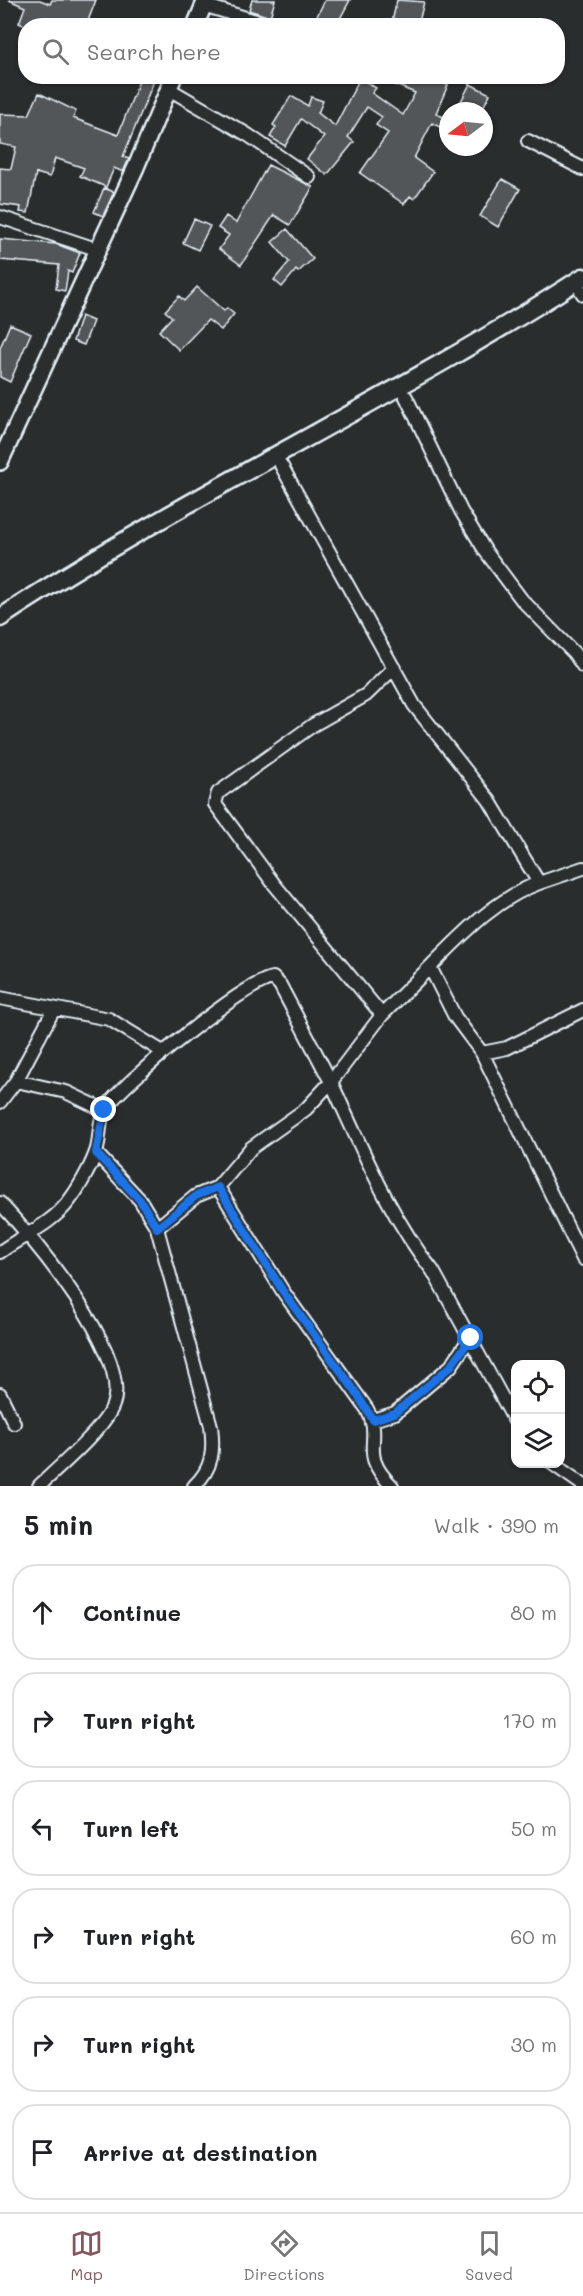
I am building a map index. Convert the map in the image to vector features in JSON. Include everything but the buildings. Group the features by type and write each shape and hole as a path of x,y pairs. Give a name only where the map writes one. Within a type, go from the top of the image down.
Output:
{"main road":[{"path":"0,628 84,577 406,397 583,288"},
{"path":"0,618 78,567 583,288"}],"street":[{"path":"198,18 204,3 248,18"},
{"path":"0,462 99,250 170,84"},
{"path":"174,84 309,177"},
{"path":"528,141 583,169"},
{"path":"0,218 99,250"},
{"path":"406,397 461,511 486,552 522,600 574,653 583,666"},
{"path":"282,465 340,575 414,705 489,800 539,883"},
{"path":"382,1016 274,884 215,804 215,798 218,793 313,724 366,695 394,668"},
{"path":"157,1228 196,1196 218,1187 251,1148 306,1109 331,1082 382,1016 474,922 521,891 583,868"},
{"path":"430,968 455,1017 482,1053 583,1259"},
{"path":"0,1252 59,1213 71,1199 96,1153 104,1110 163,1052 262,979 273,978 280,985 331,1082 366,1157 415,1249 433,1271 511,1414"},
{"path":"0,998 110,1019 163,1052"},
{"path":"0,1102 16,1081 54,1009"},
{"path":"482,1053 507,1048 583,1010"},
{"path":"16,1081 66,1092 104,1110"},
{"path":"96,1153 140,1200 157,1228 211,1426 214,1450 212,1462 194,1486"},
{"path":"218,1187 284,1293 355,1391 373,1420 372,1456 375,1468 392,1486"},
{"path":"0,1203 28,1234 97,1331 112,1366 116,1386 114,1404 106,1419 39,1486"},
{"path":"373,1420 395,1413 451,1366 471,1338"},
{"path":"0,1394 14,1423"},
{"path":"559,1468 583,1485"}],"route":[{"path":"104,1110 96,1153 151,1213 157,1228 196,1196 218,1187 242,1230 373,1420 387,1418 395,1413 451,1366 471,1338"}]}
